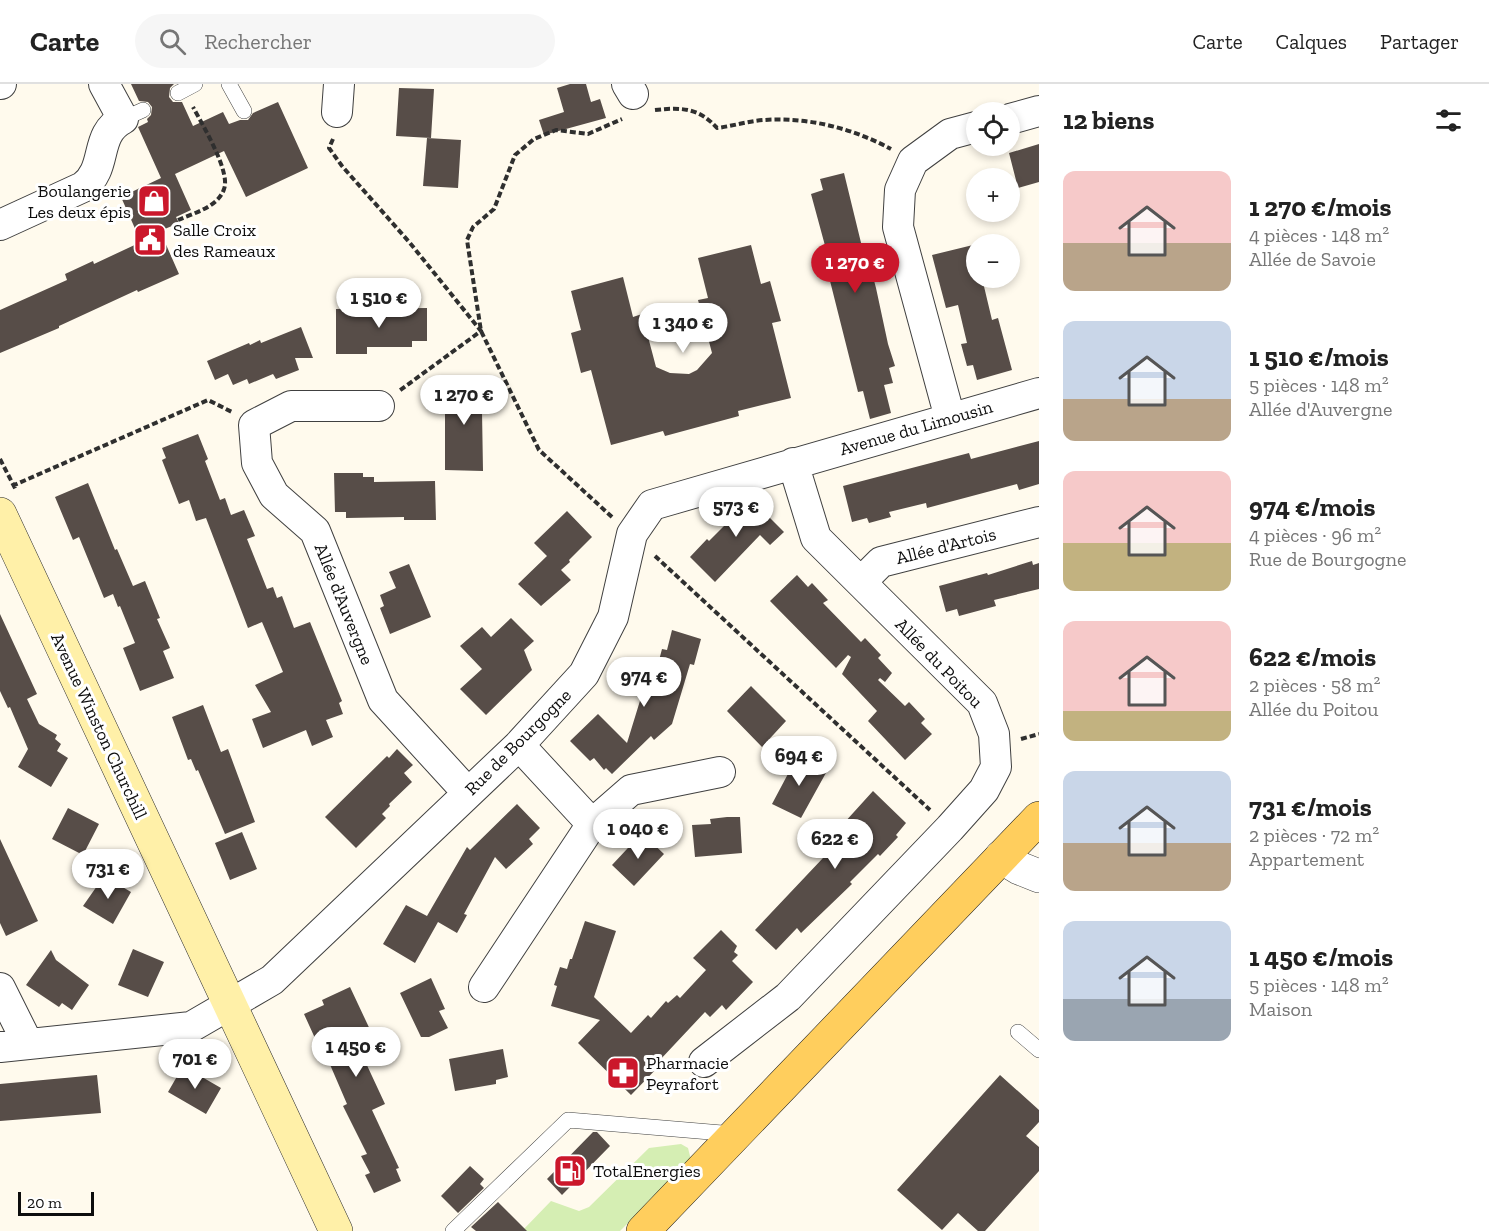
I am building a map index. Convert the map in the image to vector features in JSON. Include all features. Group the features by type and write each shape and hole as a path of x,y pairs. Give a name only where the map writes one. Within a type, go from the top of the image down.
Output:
{"main road":[{"name":"Avenue Winston Churchill","path":"3,502 230,1004 336,1231"},
{"path":"644,1231 1039,818"}],"street":[{"path":"0,225 83,187 92,180 110,128 133,115 104,84"},
{"path":"1020,116 1039,111"},
{"path":"950,418 898,227 900,190 913,161 950,134 966,130"},
{"name":"Avenue du Limousin","path":"793,463 1039,393"},
{"path":"254,425 291,406 379,406"},
{"name":"Allée d'Auvergne","path":"254,425 257,463 274,495 315,531 383,700 468,793"},
{"name":"Rue de Bourgogne","path":"14,1046 191,1027 272,980 519,745 584,674 613,617 632,534 652,505 793,463"},
{"name":"Allée du Poitou","path":"704,1062 788,997 950,828 984,790 996,767 994,734 982,703 816,538 793,463"},
{"name":"Allée d'Artois","path":"861,582 881,562 1039,522"},
{"path":"519,745 592,824"},
{"path":"484,987 592,824 631,790 720,772"},
{"path":"1001,857 1039,876"},
{"path":"0,988 14,1046"}],"lane":[{"path":"229,84 244,111"},
{"path":"1018,1032 1039,1050"},
{"path":"453,1231 568,1120 736,1134"}],"path":[{"path":"178,220 207,207 225,188 224,171 186,89"},
{"path":"338,98 336,131 329,148 481,331 539,450 950,828"},
{"path":"481,331 467,240 473,227 494,209 515,155 534,139 555,130 588,134 632,102 657,110 681,109 705,115 717,128 763,120 813,121 874,140 913,161"},
{"path":"379,406 481,331"},
{"path":"3,502 208,400 254,425"}],"green space":[{"path":"681,1144 688,1148 691,1160 620,1231 522,1231 551,1201 579,1211 589,1207 649,1148"}],"building":[{"path":"131,84 174,84 170,88 169,97 173,102 182,102 193,126 223,112 229,124 248,120 253,113 278,102 308,168 246,197 224,151 175,174 191,210 176,217 179,223 160,231 179,274 138,292 137,290 59,328 0,353 0,310 67,280 65,274 93,261 94,264 141,242 121,197 161,178 138,127 148,122 152,107 148,102 139,101"},
{"path":"570,84 586,84 591,102 600,99 606,118 544,135 539,120 564,112 557,88"},
{"path":"399,88 434,89 431,138 396,136"},
{"path":"427,138 461,140 458,188 423,186"},
{"path":"1039,144 1039,182 1020,187 1020,168 1013,168 1010,156 1020,156 1020,150"},
{"path":"844,173 895,366 889,368 893,383 884,385 891,413 870,419 863,391 858,392 826,265 830,264 811,194 823,190 820,179"},
{"path":"751,245 761,284 770,281 781,321 772,323 791,398 738,411 739,416 665,436 663,431 611,445 591,370 581,373 571,333 581,330 571,291 623,277 633,317 642,314 656,367 670,373 689,374 697,370 712,353 698,300 708,298 698,258"},
{"path":"966,247 966,288 984,288 992,320 998,318 1012,370 977,380 973,365 967,366 961,344 967,343 958,305 946,308 932,255"},
{"path":"427,308 427,341 412,341 412,347 367,347 367,354 336,354 336,309"},
{"path":"301,327 313,358 295,358 299,370 276,379 273,374 249,384 247,379 233,385 228,374 215,380 207,361 249,343 250,345 260,340 261,343"},
{"path":"484,381 483,471 445,470 445,382"},
{"path":"198,434 208,459 205,461 220,500 225,498 231,515 244,510 255,536 247,539 267,589 273,587 277,598 282,596 294,628 310,622 342,701 339,703 343,714 326,720 333,737 312,746 306,730 263,748 252,719 271,712 255,685 283,672 262,622 248,628 206,518 196,521 189,500 179,504 162,460 166,458 162,448"},
{"path":"1039,441 1039,484 1019,490 1017,484 927,508 926,503 889,512 891,517 869,523 867,518 852,522 843,486 969,453 971,459"},
{"path":"334,473 363,473 363,477 374,477 374,482 435,481 436,520 404,520 404,517 346,518 346,512 335,512"},
{"path":"88,483 115,550 117,549 133,586 145,581 160,618 157,619 170,648 163,651 174,678 140,691 123,648 135,643 120,606 118,607 113,594 104,598 79,537 73,540 55,497"},
{"path":"747,495 784,532 770,545 760,535 715,582 690,557 737,513 746,521 729,504 733,499"},
{"path":"567,511 592,537 561,570 571,580 541,606 518,584 547,556 534,543"},
{"path":"1032,561 1033,565 1039,563 1039,589 994,600 996,606 959,616 957,609 946,612 939,586 987,573 988,575"},
{"path":"409,564 431,617 390,634 380,608 384,606 380,595 396,588 389,572"},
{"path":"797,575 808,587 812,583 828,600 823,603 861,642 865,638 881,655 878,658 892,673 885,682 880,678 878,680 905,706 909,702 925,719 921,723 932,734 905,760 868,721 877,711 842,674 851,657 848,655 836,668 770,601"},
{"path":"0,614 37,694 27,699 39,724 57,735 55,739 61,744 57,751 68,758 51,787 18,767 28,749 10,707 8,708 0,691"},
{"path":"511,618 534,641 524,650 532,670 486,715 460,689 482,669 460,646 482,627 491,637"},
{"path":"672,630 701,639 694,665 690,664 672,724 654,740 651,736 612,774 606,768 604,770 594,758 590,761 570,741 598,714 627,743 651,665 657,668 662,649 667,650"},
{"path":"751,686 786,721 762,747 727,711"},
{"path":"203,705 221,752 228,749 255,822 225,834 198,770 196,771 191,759 188,760 172,717"},
{"path":"397,749 413,765 404,773 412,782 389,804 390,806 382,814 386,818 356,848 325,817"},
{"path":"798,755 827,771 801,818 772,804"},
{"path":"873,791 906,823 896,835 898,837 880,856 878,854 850,882 852,884 801,933 797,928 776,950 755,930 840,840 834,834"},
{"path":"517,804 540,828 529,839 533,844 506,869 495,857 464,914 467,915 457,933 438,922 415,963 383,944 406,905 427,916 467,847 470,850"},
{"path":"68,808 99,824 83,855 52,839"},
{"path":"740,817 742,853 695,857 692,825 711,824 710,819"},
{"path":"242,832 257,869 230,880 215,843"},
{"path":"642,833 664,854 634,886 612,865"},
{"path":"0,839 38,921 6,936 0,923"},
{"path":"104,876 131,892 113,924 83,906"},
{"path":"585,921 616,931 594,997 631,1033 648,1015 651,1018 666,1001 668,1003 677,995 680,998 706,970 693,958 721,930 737,946 734,952 738,955 732,961 753,982 726,1010 722,1005 710,1017 705,1012 659,1061 662,1063 631,1095 578,1043 600,1020 551,1006 560,967 567,969"},
{"path":"133,949 164,962 148,997 118,985"},
{"path":"51,950 56,960 89,985 72,1010 62,1003 59,1007 26,985"},
{"path":"431,978 445,1009 439,1011 448,1028 429,1037 421,1037 400,993"},
{"path":"350,987 381,1053 365,1061 385,1104 372,1110 399,1168 396,1169 401,1181 374,1193 365,1175 370,1173 361,1156 367,1154 343,1106 347,1104 322,1046 319,1047 304,1014 324,1005 322,1000"},
{"path":"503,1049 508,1077 496,1080 496,1084 455,1091 449,1059"},
{"path":"183,1066 221,1088 206,1114 168,1092"},
{"path":"97,1075 101,1113 0,1121 0,1084"},
{"path":"1000,1075 1039,1110 1039,1122 1026,1136 1039,1147 1039,1171 985,1231 978,1231 958,1213 942,1230 897,1190"},
{"path":"593,1132 597,1132 610,1146 562,1195 547,1179"},
{"path":"470,1166 484,1179 480,1184 484,1188 458,1213 441,1196"},
{"path":"498,1202 527,1231 476,1231 471,1227"}],"place":[{"name":"Boulangerie Les deux épis","path":"154,201"},
{"name":"Salle Croix des Rameaux","path":"150,240"},
{"name":"Pharmacie Peyrafort","path":"623,1073"},
{"name":"TotalEnergies","path":"570,1171"}]}
